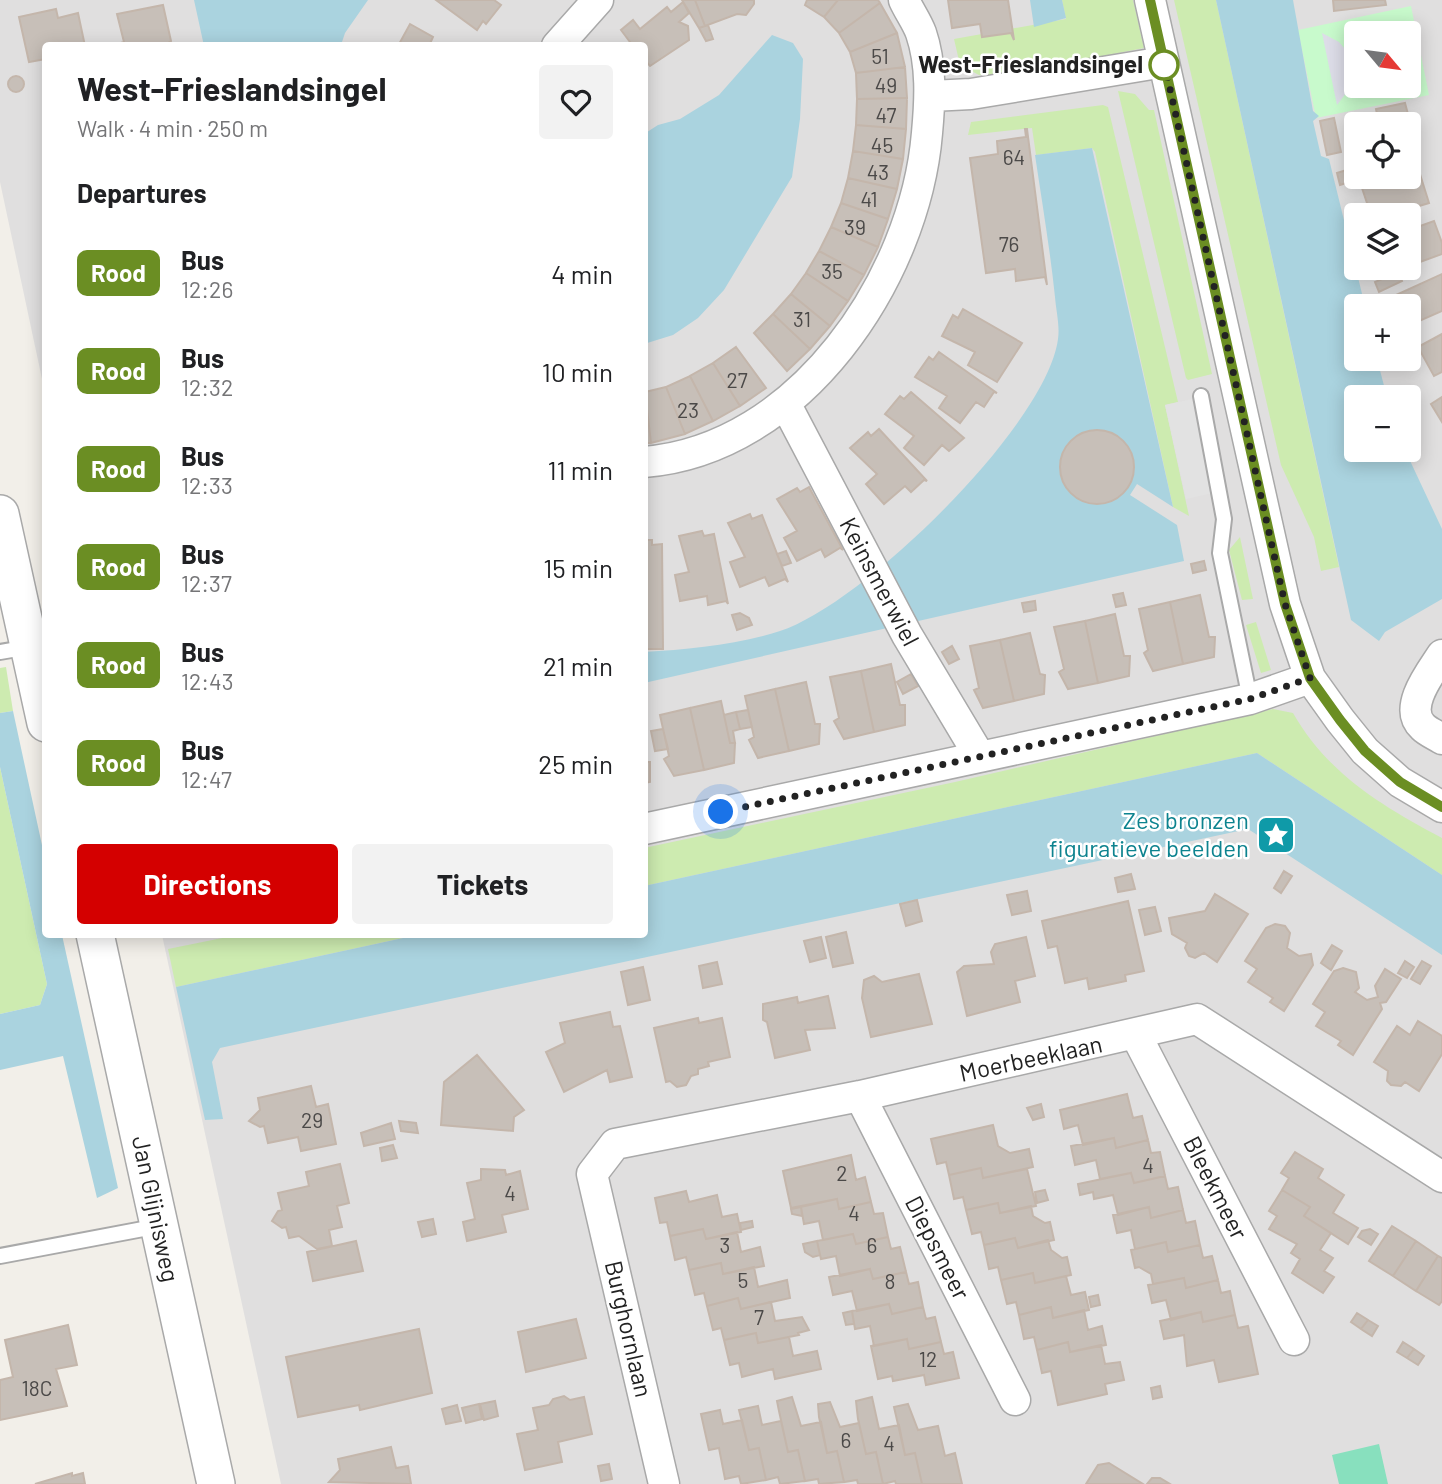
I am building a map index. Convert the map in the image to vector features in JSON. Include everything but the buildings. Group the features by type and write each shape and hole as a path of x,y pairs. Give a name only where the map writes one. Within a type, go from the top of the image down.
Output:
{"street":[{"path":"561,42 598,0"},
{"path":"648,461 677,459 732,436 785,403 852,335 885,279 914,213 925,163 931,96 921,34 904,0"},
{"path":"1150,0 1285,604 1310,678 1365,751 1400,782 1442,807"},
{"path":"931,96 971,94 1164,62"},
{"name":"Keinsmerwiel","path":"785,403 907,635 979,757"},
{"path":"0,514 14,649 42,714"},
{"path":"1442,655 1423,684 1417,705 1417,719 1423,727 1442,739"},
{"path":"648,828 1250,699 1310,678"},
{"name":"Jan Glijnisweg","path":"96,938 216,1484"},
{"name":"Moerbeeklaan","path":"592,1174 615,1144 860,1096 1197,1019 1442,1177"},
{"name":"Bleekmeer","path":"1136,1035 1294,1340"},
{"name":"Diepsmeer","path":"860,1096 1015,1400"},
{"name":"Burghornlaan","path":"592,1174 664,1484"}],"lane":[{"path":"1201,396 1224,519 1220,553 1250,699"},
{"path":"0,1256 159,1226"}],"shaded area":[{"path":"0,0 1442,0 1442,1484 281,1484 163,938 648,938 648,42 42,42 42,379 0,182"},
{"path":"1322,33 1344,48 1344,96 1337,105"},
{"path":"1192,399 1212,493 1186,499 1165,405"}],"green space":[{"path":"1062,0 1133,0 1144,48 1006,75 979,75 960,65 954,39 1066,19"},
{"path":"1174,0 1216,0 1339,567 1321,571 1314,537 1281,465"},
{"path":"1411,6 1414,21 1344,21 1344,98 1414,98 1316,118 1298,30"},
{"path":"1421,55 1429,95 1421,97"},
{"path":"1118,91 1135,94 1149,110 1154,110 1212,374 1188,380 1186,378"},
{"path":"1103,105 1108,107 1178,402 1165,405 1189,516 1173,507 1095,152 1092,148 1036,155 1032,128 968,135 971,122"},
{"path":"1240,537 1253,599 1242,600 1229,550"},
{"path":"1256,622 1271,670 1261,673 1246,625"},
{"path":"6,667 13,711 0,713 0,668"},
{"path":"1273,709 1293,713 1323,754 1358,786 1398,814 1442,838 1442,875 1257,753 648,885 648,847 955,782"},
{"path":"0,767 47,984 40,1005 0,1014"},
{"path":"222,938 403,938 176,987 168,949"},
{"path":"1379,1444 1388,1484 1339,1484 1332,1455"}],"water":[{"path":"194,0 368,0 345,33 342,42 203,42"},
{"path":"1030,0 1062,0 1066,18 1034,27"},
{"path":"1216,0 1293,0 1313,111 1319,116 1313,121 1321,156 1329,159 1344,220 1344,280 1359,280 1362,294 1344,294 1344,371 1380,371 1384,385 1344,385 1344,462 1411,462 1442,529 1442,599 1385,632 1379,641 1351,620"},
{"path":"772,35 793,43 803,59 800,119 792,177 724,290 698,318 673,335 648,343 648,131 658,125 680,119 719,95"},
{"path":"1092,148 1173,507 1137,484 1130,495 1177,525 1184,561 648,682 648,652 729,643 780,631 815,615 856,586 901,550 946,508 987,462 1021,417 1046,375 1058,339 1053,279 1035,155"},
{"path":"13,711 42,845 42,938 63,938 118,1188 97,1198 63,1056 0,1070 0,1014 40,1005 47,984 0,767 0,713"},
{"path":"1257,753 1442,875 1442,955 1248,829 220,1048 212,1062 223,1119 205,1120 176,987 403,938 648,938 648,885"}],"bus line":[{"name":"Rood","path":"1150,0 1285,604 1310,678 1365,751 1400,782 1442,807"}],"place":[{"name":"West-Frieslandsingel","path":"1164,65"},
{"name":"Zes bronzen figuratieve beelden","path":"1276,835"}],"route":[{"path":"721,812 1250,699 1310,678 1285,604 1164,62 1164,65"}]}
